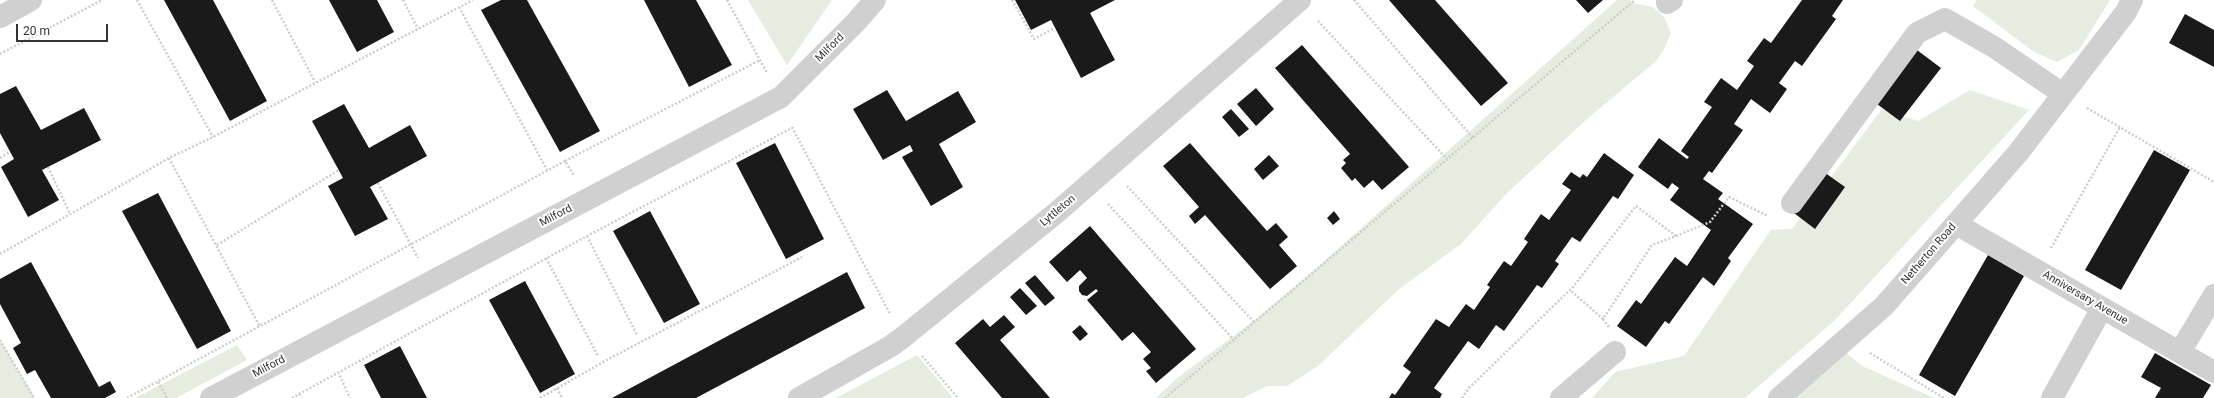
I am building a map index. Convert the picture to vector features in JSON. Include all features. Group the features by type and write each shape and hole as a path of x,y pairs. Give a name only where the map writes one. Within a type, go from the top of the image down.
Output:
{"street":[{"path":"0,17 31,0"},
{"name":"Milford","path":"211,398 781,97 856,22 875,0"},
{"name":"Lyttleton","path":"799,398 891,346 1090,184 1300,0"},
{"name":"Netherton Road","path":"1778,398 1884,306 2018,153 2126,12 2132,0"},
{"path":"1792,203 1918,32 1945,19 1994,47 2063,94"},
{"name":"Anniversary Avenue","path":"1956,224 2214,372"},
{"path":"2180,352 2214,296"},
{"path":"2052,398 2102,308"},
{"path":"1561,398 1615,352"}],"path":[{"path":"0,54 102,0"},
{"path":"137,0 213,137"},
{"path":"272,0 315,82"},
{"path":"403,0 418,29"},
{"path":"0,254 169,158 213,137 315,82 459,8 468,1 473,0"},
{"path":"727,0 781,97"},
{"path":"1012,0 1034,39 1055,28"},
{"path":"1300,0 1447,159"},
{"path":"1354,0 1473,138"},
{"path":"1165,398 1635,0"},
{"path":"127,398 412,245 547,170 459,8"},
{"path":"565,161 760,60"},
{"path":"2063,94 2214,182"},
{"path":"2037,271 2120,127"},
{"path":"292,398 546,258 792,128 903,336 958,398"},
{"path":"0,158 10,152"},
{"path":"169,158 260,327"},
{"path":"48,167 70,214"},
{"path":"1109,167 1254,322"},
{"path":"217,245 339,170"},
{"path":"378,183 412,245"},
{"path":"1090,184 1234,340"},
{"path":"1570,290 1603,319 1652,245 1710,222 1729,197 1778,222 1792,203"},
{"path":"1462,398 1469,388 1570,290 1636,206 1676,236"},
{"path":"587,236 637,335"},
{"path":"540,398 802,257"},
{"path":"546,258 598,356"},
{"path":"1849,337 1878,360 1944,398"},
{"path":"0,340 34,398"},
{"path":"338,372 350,398"},
{"path":"158,382 167,398"},
{"path":"557,388 562,398"},
{"path":"299,394 302,398"}],"shaded area":[{"path":"748,0 832,0 787,65"},
{"path":"1617,0 1630,0 1632,3 1653,7 1664,17 1671,33 1664,49 1656,61 1587,119 1506,194 1461,244 1399,289 1318,366 1287,386 1267,386 1243,398 1156,398 1177,378 1256,319 1313,271"},
{"path":"1977,0 2110,0 2079,50 2057,62 2034,52 1973,6"},
{"path":"1970,90 2029,110 1835,320 1745,398 1592,398 1615,372 1684,356 1771,230 1792,229 1882,109 1918,121"},
{"path":"0,340 33,395 34,398 0,398"},
{"path":"237,345 247,360 176,398 135,398"},
{"path":"1838,346 1862,366 1934,398 1786,398"},
{"path":"917,355 953,398 836,398"}],"building":[{"path":"164,0 213,0 267,101 230,121"},
{"path":"329,0 377,0 394,32 357,52"},
{"path":"501,0 527,0 600,131 560,152 481,10"},
{"path":"644,0 696,0 732,65 689,87"},
{"path":"1015,0 1115,0 1090,13 1115,60 1081,78 1051,20 1031,30"},
{"path":"1389,0 1435,0 1508,83 1481,106"},
{"path":"1576,0 1603,0 1588,13"},
{"path":"1802,0 1843,0 1832,16 1836,19 1802,66 1795,61 1779,83 1787,89 1770,113 1751,99 1734,124 1743,130 1712,173 1709,171 1703,179 1723,193 1718,199 1753,224 1728,258 1731,261 1714,286 1703,277 1669,324 1665,321 1646,347 1617,326 1636,300 1641,304 1675,257 1687,266 1711,230 1670,200 1679,188 1672,183 1668,189 1638,167 1659,138 1687,159 1689,157 1681,151 1712,107 1704,102 1721,78 1737,90 1754,66 1747,61 1764,38 1771,43"},
{"path":"2185,14 2214,30 2214,67 2169,43"},
{"path":"1302,45 1409,167 1382,190 1373,180 1364,188 1355,178 1352,181 1341,168 1346,163 1343,160 1350,154 1275,68"},
{"path":"1917,50 1941,68 1900,121 1877,104"},
{"path":"16,86 41,130 84,108 101,140 42,170 59,200 28,217 1,167 14,159 0,133 0,94"},
{"path":"1256,88 1274,109 1256,126 1237,104"},
{"path":"887,90 906,121 958,91 976,122 939,144 963,187 931,206 902,157 913,151 910,145 883,160 853,109"},
{"path":"344,104 369,148 410,125 427,156 370,187 388,219 355,236 328,186 343,178 312,121"},
{"path":"1231,109 1249,129 1239,137 1222,117"},
{"path":"775,143 824,239 786,259 736,163"},
{"path":"1190,143 1267,231 1276,223 1288,237 1279,245 1297,266 1270,289 1205,215 1195,224 1189,216 1199,207 1163,166"},
{"path":"2154,150 2190,170 2121,290 2085,270"},
{"path":"1604,153 1634,175 1618,199 1613,196 1580,242 1572,237 1555,261 1559,264 1542,288 1537,285 1504,331 1496,325 1479,349 1468,341 1434,388 1442,394 1440,398 1389,398 1392,393 1395,395 1411,372 1403,366 1436,319 1449,327 1466,304 1474,310 1490,287 1487,285 1504,261 1511,266 1528,242 1524,239 1541,214 1549,220 1571,190 1562,184 1571,172 1580,178 1583,174 1587,177"},
{"path":"1269,155 1279,166 1263,180 1254,169"},
{"path":"1824,172 1845,187 1815,229 1794,213"},
{"path":"158,193 231,331 197,349 122,211"},
{"path":"650,211 700,304 664,323 613,231"},
{"path":"1334,211 1340,219 1333,225 1327,218"},
{"path":"1090,226 1196,349 1156,383 1146,371 1151,368 1143,359 1151,352 1133,332 1122,341 1087,300 1098,291 1096,289 1087,296 1082,295 1079,291 1079,286 1087,278 1080,270 1067,282 1049,262"},
{"path":"1988,255 2024,276 1955,396 1919,375"},
{"path":"31,262 99,387 110,381 116,392 105,398 51,398 35,370 27,374 13,348 21,343 0,304 0,279"},
{"path":"847,272 865,308 696,398 612,398"},
{"path":"1035,275 1055,298 1045,306 1025,283"},
{"path":"525,281 575,374 540,393 489,300"},
{"path":"1020,288 1037,306 1026,315 1010,297"},
{"path":"1004,315 1015,327 1000,340 1050,398 1002,398 955,343 983,319 990,327"},
{"path":"1080,325 1088,334 1080,341 1072,332"},
{"path":"400,346 427,398 381,398 364,365"},
{"path":"2155,353 2211,385 2203,398 2155,398 2161,388 2141,377"}]}
